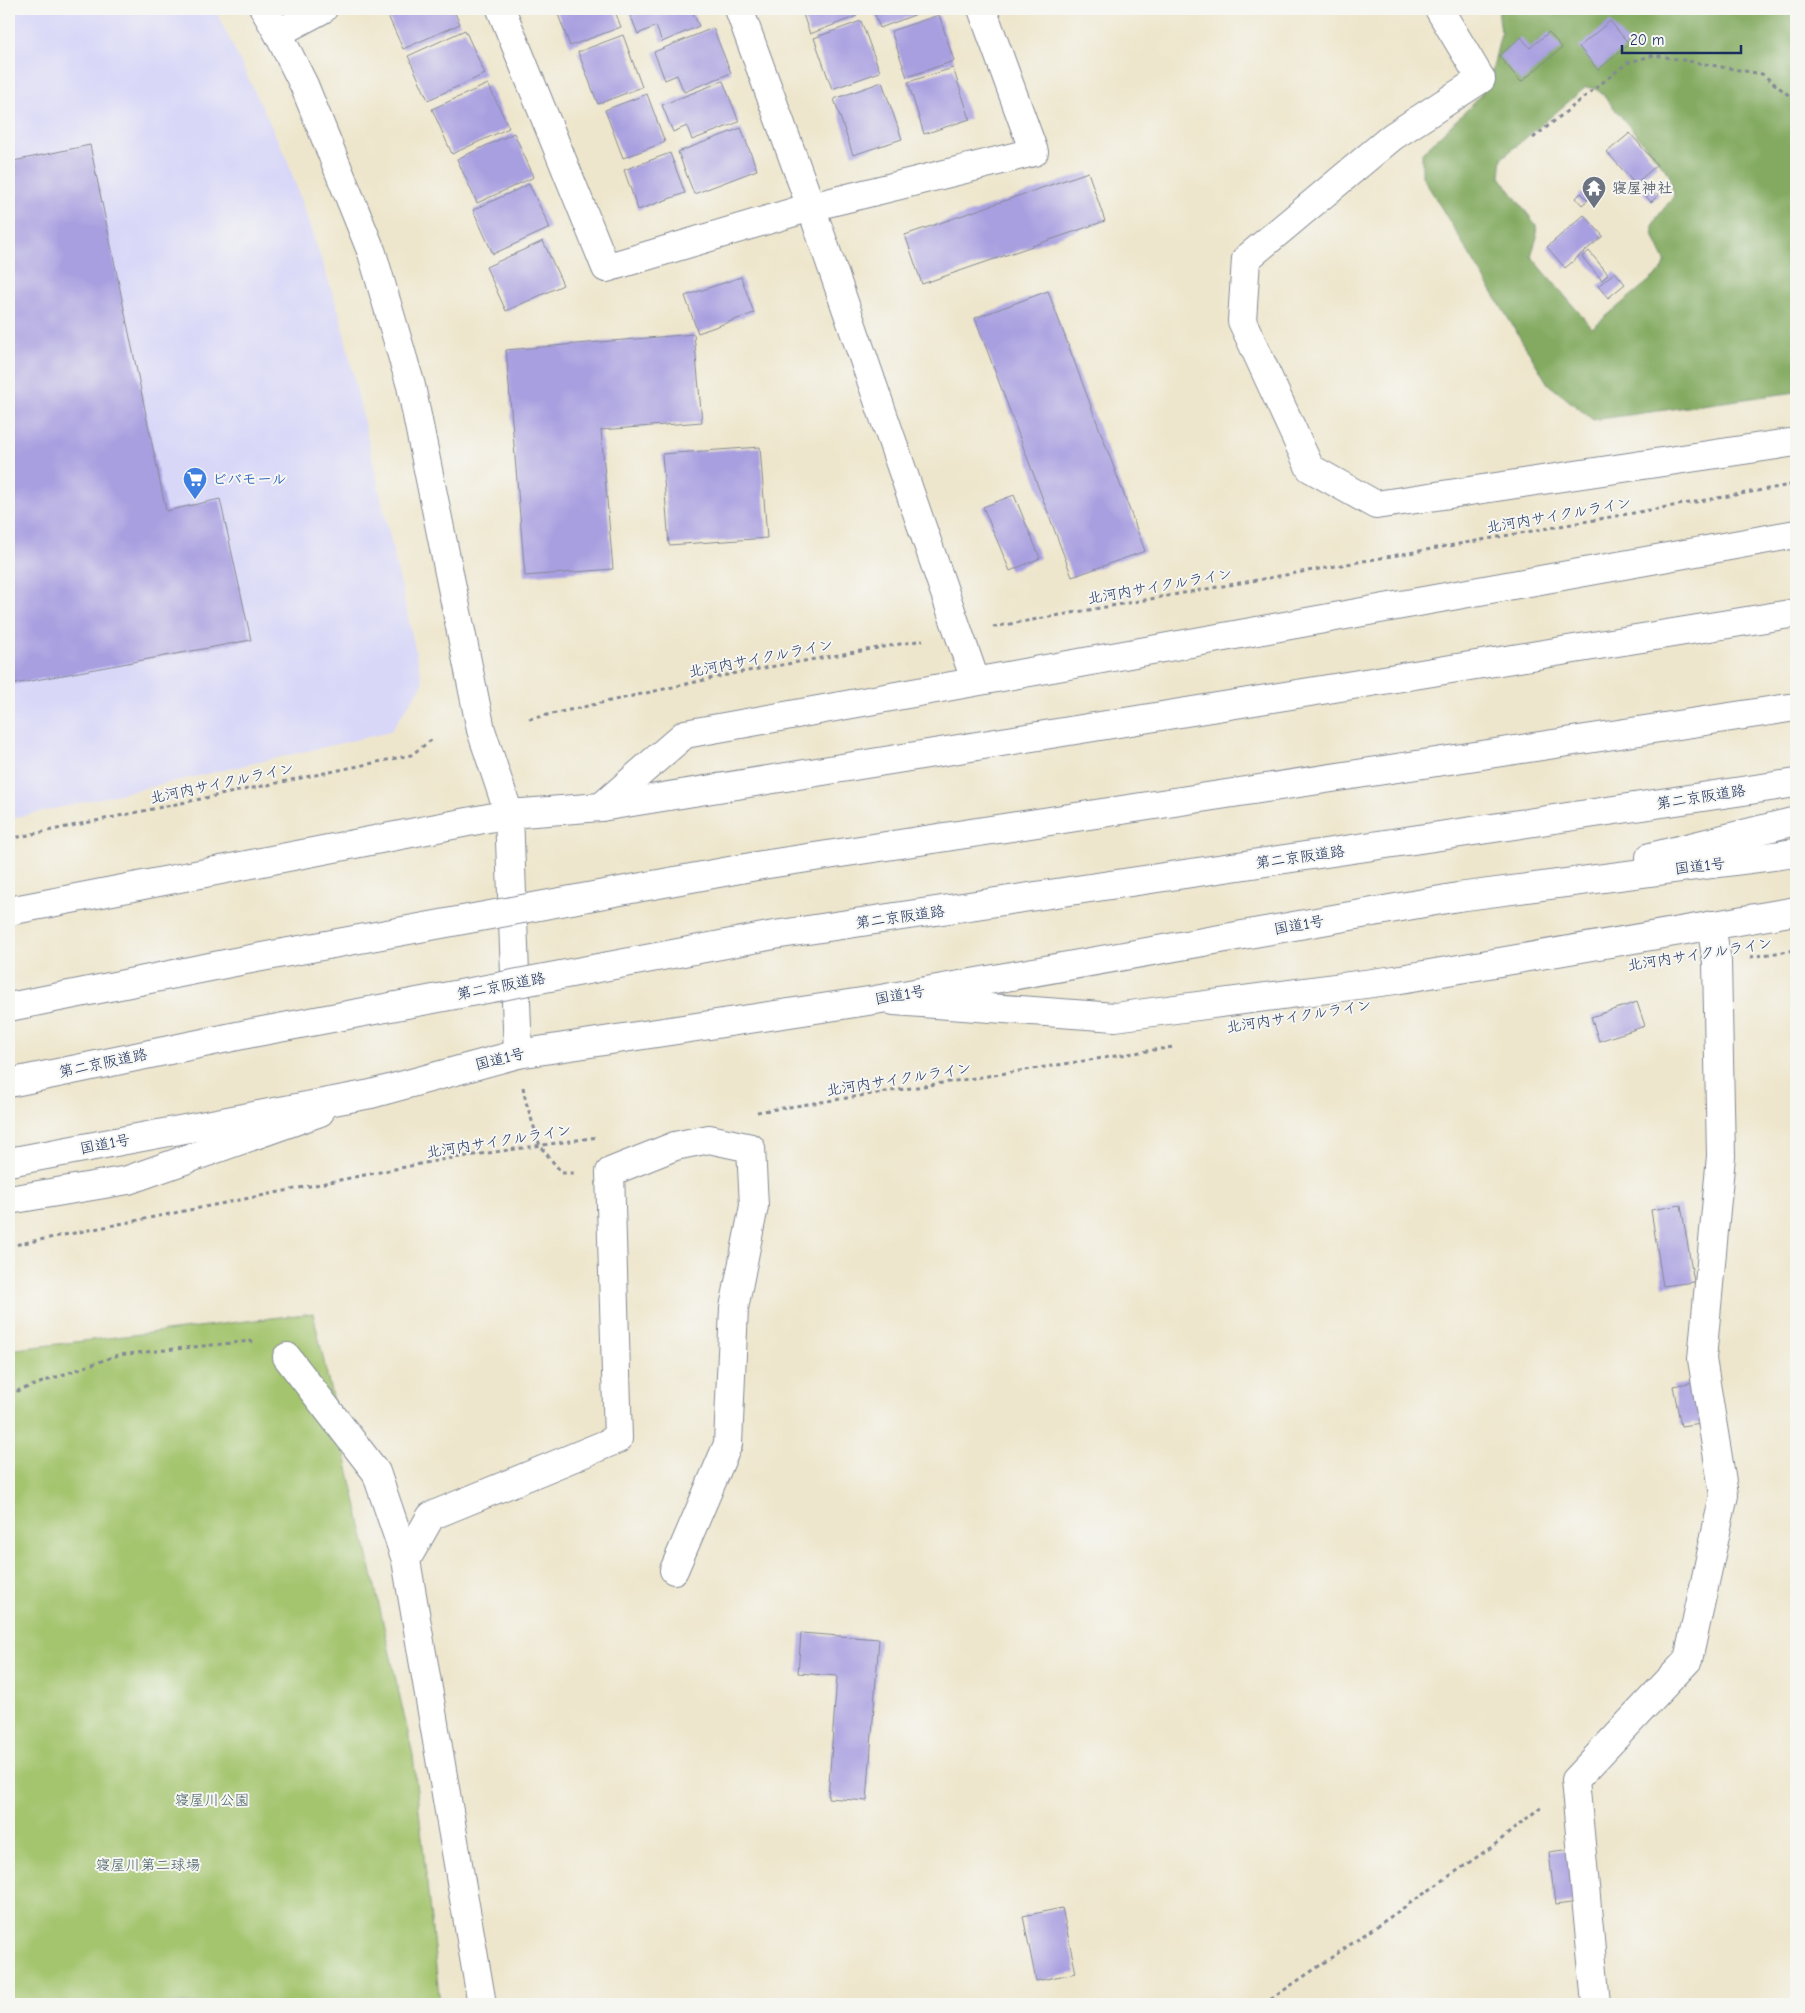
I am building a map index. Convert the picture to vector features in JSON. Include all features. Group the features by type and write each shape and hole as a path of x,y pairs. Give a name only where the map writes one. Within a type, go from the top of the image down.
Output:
{"main road":[{"path":"264,9 278,32 304,85 372,253 411,386 481,730 509,814 518,1054"},
{"path":"278,32 323,9"},
{"path":"501,9 606,268 811,207 1034,152 982,9"},
{"path":"739,9 811,207 976,680"},
{"path":"1439,9 1481,78 1392,137 1246,259 1242,321 1310,468 1376,505 1796,442"},
{"path":"601,807 685,734 976,680 1796,534"},
{"path":"9,912 509,814 601,807 1796,613"},
{"path":"1067,731 1315,708 1796,632"},
{"path":"9,1007 240,961 762,866 1796,707"},
{"name":"第二京阪道路","path":"9,1083 262,1031 774,935 1796,783"},
{"path":"1526,888 1790,822"},
{"name":"国道1号","path":"9,1162 371,1094 518,1054 876,1000 1448,899 1796,853"},
{"path":"876,1000 1115,1017 1395,980 1796,911"},
{"path":"1596,2004 1575,1780 1688,1660 1724,1495 1702,1358 1721,1156 1717,962 1712,925"},
{"path":"9,1200 128,1180 371,1094"},
{"path":"406,1560 431,1516 618,1439 610,1172 675,1146 709,1139 751,1148 754,1206 734,1308 728,1444 674,1570"},
{"path":"287,1356 376,1472 406,1560 482,2004"}],"path":[{"path":"1533,138 1627,63 1654,55 1762,74 1796,101"},
{"name":"北河内サイクルライン","path":"530,719 736,673 1796,484"},
{"name":"北河内サイクルライン","path":"9,839 411,755 434,738"},
{"name":"北河内サイクルライン","path":"1717,962 1796,950"},
{"name":"北河内サイクルライン","path":"756,1112 1178,1046"},
{"path":"518,1054 526,1102 540,1146 562,1173 610,1172"},
{"name":"北河内サイクルライン","path":"9,1246 440,1160 599,1137"},
{"path":"9,1394 118,1355 250,1341 287,1356"},
{"path":"1264,2004 1493,1846 1575,1780"}],"shaded area":[{"name":"ビバモール","path":"9,9 215,9 287,159 340,315 423,684 390,732 9,819"}],"green space":[{"path":"1498,9 1796,9 1796,392 1593,420 1548,384 1422,176 1422,153 1474,103 1489,84 1501,33","holes":["1586,87 1599,90 1669,174 1674,196 1659,215 1653,227 1655,239 1665,261 1661,271 1592,328 1531,256 1537,237 1536,225 1500,177 1502,158"]},
{"name":"寝屋川公園","path":"313,1313 413,1755 440,2004 9,2004 9,1350"}],"building":[{"path":"385,9 453,9 460,24 403,49"},
{"path":"556,9 614,9 621,27 570,46"},
{"path":"628,9 691,9 699,26 662,42 656,26 638,34"},
{"path":"801,9 854,9 857,16 810,34"},
{"path":"873,9 930,9 880,28"},
{"path":"939,15 954,61 907,77 891,31"},
{"path":"861,21 880,72 832,89 814,38"},
{"path":"1610,21 1629,44 1598,70 1579,47"},
{"path":"713,28 731,73 684,92 677,75 665,80 654,52"},
{"path":"465,30 485,74 428,100 408,56"},
{"path":"1549,32 1562,48 1521,82 1499,56 1521,37 1530,48"},
{"path":"623,35 642,87 598,104 578,52"},
{"path":"953,68 970,119 924,134 908,82"},
{"path":"723,81 739,122 692,140 687,126 673,132 662,105"},
{"path":"882,82 902,139 853,155 834,99"},
{"path":"488,84 509,128 452,154 432,109"},
{"path":"647,94 665,142 623,158 605,110"},
{"path":"741,128 757,170 694,194 678,152"},
{"path":"514,133 534,177 477,203 457,159"},
{"path":"1630,133 1657,165 1635,184 1607,152"},
{"path":"90,145 166,511 220,499 251,640 9,685 9,162"},
{"path":"670,153 685,193 638,210 624,170"},
{"path":"1088,172 1105,221 922,284 905,235"},
{"path":"529,184 550,228 493,254 473,210"},
{"path":"1651,186 1659,195 1651,202 1643,193"},
{"path":"1581,193 1588,200 1582,205 1576,198"},
{"path":"1584,215 1603,236 1565,268 1547,247"},
{"path":"543,241 563,285 506,311 486,267"},
{"path":"1589,251 1608,274 1602,280 1582,257"},
{"path":"1615,272 1625,284 1608,298 1598,286"},
{"path":"741,277 754,313 698,333 685,296"},
{"path":"1048,291 1145,551 1072,577 975,318"},
{"path":"694,334 702,422 601,430 613,569 525,576 506,350"},
{"path":"760,447 767,538 669,545 662,454"},
{"path":"1014,495 1040,558 1010,571 983,507"},
{"path":"1637,1002 1645,1026 1599,1041 1591,1017"},
{"path":"1681,1205 1694,1282 1663,1286 1651,1210"},
{"path":"1694,1382 1701,1423 1681,1426 1673,1386"},
{"path":"801,1633 879,1639 867,1801 828,1798 837,1676 798,1673"},
{"path":"1572,1849 1579,1902 1555,1905 1549,1852"},
{"path":"1062,1908 1076,1973 1036,1981 1023,1916"}],"place":[{"name":"寝屋神社","path":"1594,209"},
{"name":"ビバモール","path":"195,500"}],"park label":[{"name":"寝屋川第二球場","path":"148,1865"}]}
